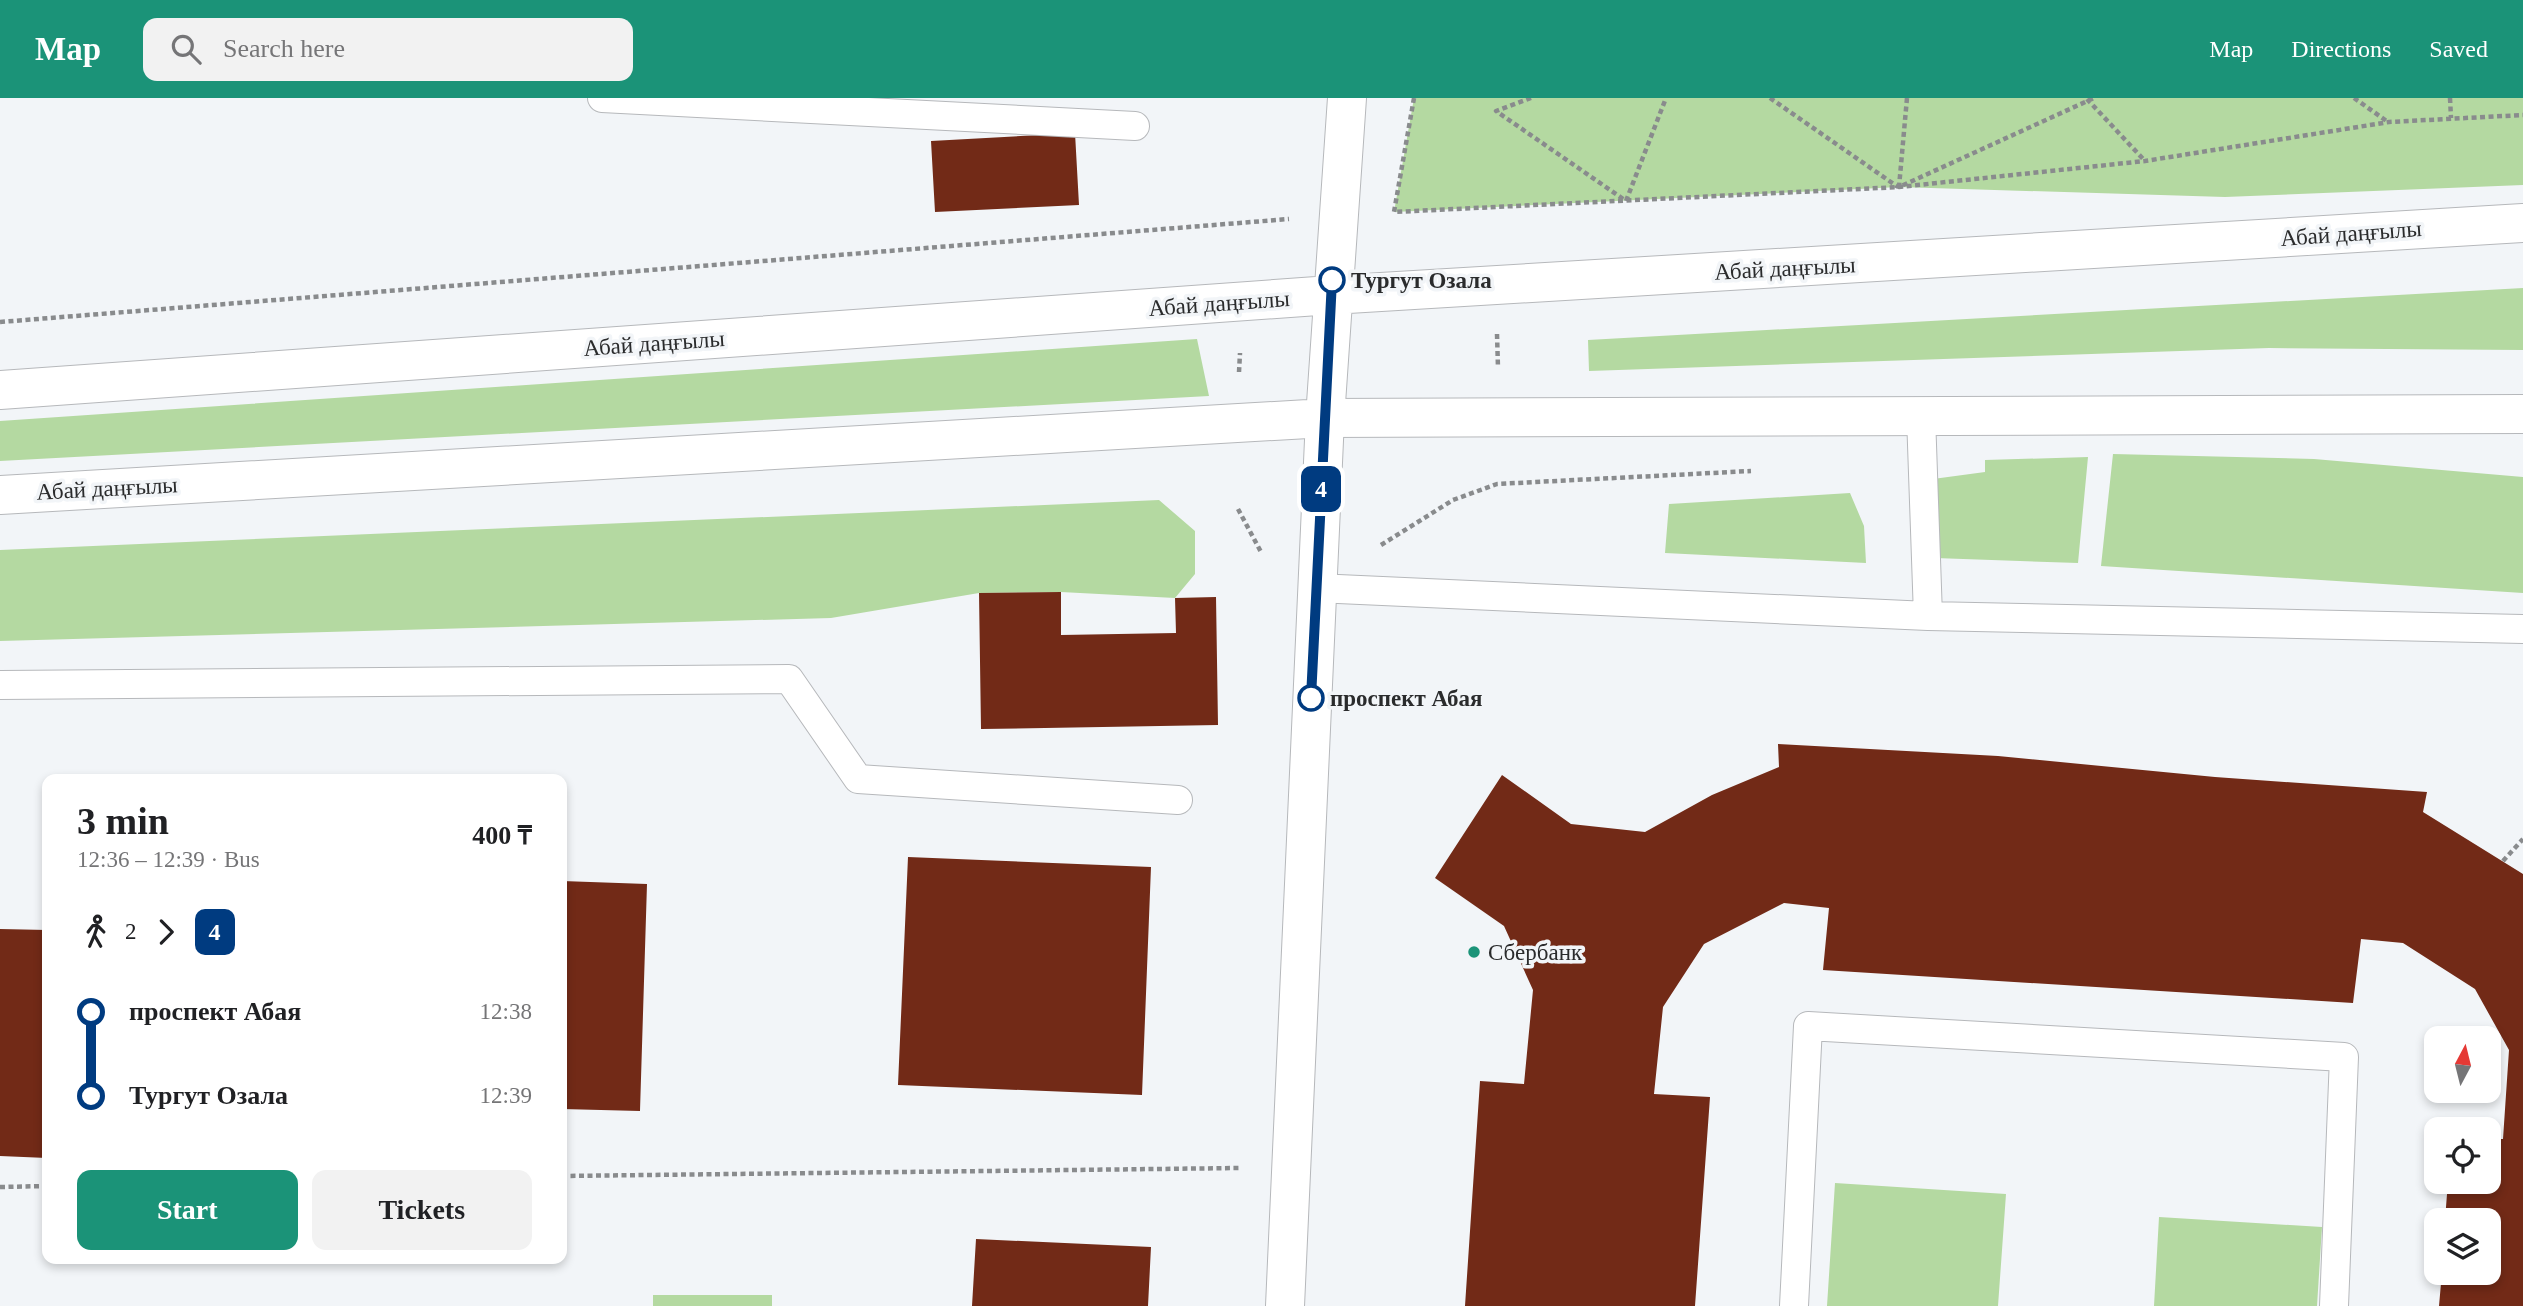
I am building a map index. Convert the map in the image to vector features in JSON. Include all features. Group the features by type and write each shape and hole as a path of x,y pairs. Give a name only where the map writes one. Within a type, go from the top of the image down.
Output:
{"main road":[{"path":"1285,1306 1331,295 1348,98"},
{"name":"Абай даңғылы","path":"0,390 1331,295 2523,223"},
{"name":"Абай даңғылы","path":"0,495 1325,418 2523,414"}],"lane":[{"path":"602,98 1135,126"},
{"path":"1921,416 1928,616"},
{"path":"1316,588 1928,616 2523,629"},
{"path":"0,685 789,679 858,779 1178,800"},
{"path":"1794,1306 1808,1026 2344,1057 2334,1306"}],"path":[{"path":"1414,98 1394,212 1899,187 2145,161 2389,122 2523,115"},
{"path":"1531,98 1496,111 1626,201"},
{"path":"1626,201 1667,98"},
{"path":"1770,98 1899,187"},
{"path":"1899,187 1907,98"},
{"path":"1899,187 2094,98"},
{"path":"2354,98 2389,122"},
{"path":"2450,98 2451,118"},
{"path":"2087,99 2145,161"},
{"path":"0,321 1290,218"},
{"path":"1497,326 1498,368"},
{"path":"1239,377 1240,349"},
{"path":"1376,548 1453,500 1497,484"},
{"path":"1238,509 1261,552"},
{"path":"2503,861 2523,839"},
{"path":"567,1176 1230,1168"},
{"path":"0,1187 42,1186"}],"green space":[{"path":"1414,98 2523,98 2523,185 2225,197 1899,187 1394,212"},
{"path":"2523,288 2523,350 2269,348 1589,371 1588,340"},
{"path":"1197,339 1209,396 0,461 0,421"},
{"path":"2113,454 2314,459 2523,477 2523,593 2101,566"},
{"path":"2088,457 2078,563 1935,558 1933,479 1985,472 1985,460"},
{"path":"1850,493 1864,526 1866,563 1665,553 1669,504"},
{"path":"1159,500 1195,531 1195,574 1175,598 1061,592 979,593 831,618 0,641 0,550"},
{"path":"1835,1183 2006,1194 1998,1306 1827,1306"},
{"path":"2159,1217 2322,1227 2317,1306 2154,1306"},
{"path":"653,1295 772,1295 772,1306 653,1306"}],"building":[{"path":"1075,133 1079,205 935,212 931,141"},
{"path":"1061,592 1061,635 1176,633 1175,598 1216,597 1218,725 981,729 979,593"},
{"path":"1778,744 1998,756 2215,777 2427,792 2423,812 2523,874 2523,1306 2439,1306 2441,1285 2501,1285 2501,1208 2446,1208 2447,1194 2501,1194 2501,1139 2509,1050 2501,1036 2501,1026 2496,1026 2475,989 2403,943 2361,939 2353,1003 1823,970 1829,908 1784,903 1704,944 1663,1007 1654,1094 1710,1097 1695,1306 1465,1306 1480,1081 1524,1084 1533,990 1504,926 1435,878 1502,775 1571,824 1645,832 1712,795 1779,767"},
{"path":"908,857 1151,867 1142,1095 898,1085"},
{"path":"567,881 647,884 640,1111 567,1109"},
{"path":"0,929 42,930 42,1158 0,1156"},
{"path":"976,1239 1151,1247 1148,1306 972,1306"}],"bus line":[{"name":"4","path":"1311,698 1332,280"}],"place":[{"name":"Тургут Озала","path":"1332,280"},
{"name":"проспект Абая","path":"1311,698"},
{"name":"Сбербанк","path":"1474,952"}]}
